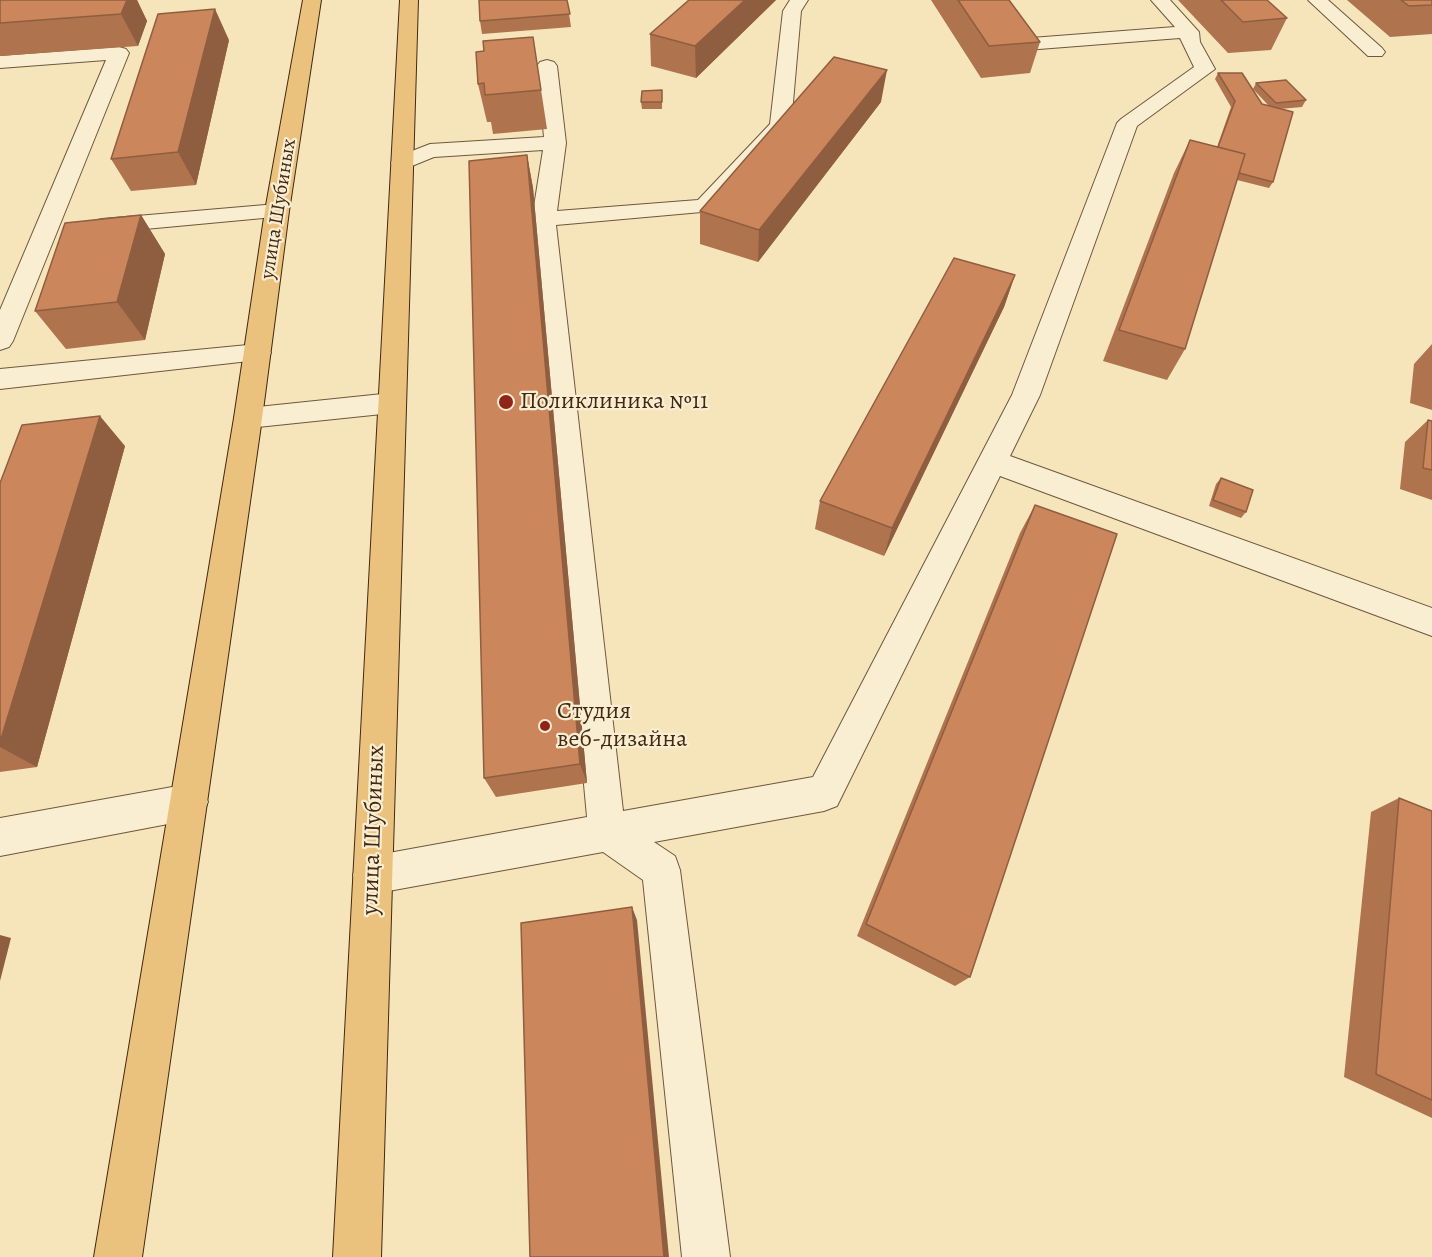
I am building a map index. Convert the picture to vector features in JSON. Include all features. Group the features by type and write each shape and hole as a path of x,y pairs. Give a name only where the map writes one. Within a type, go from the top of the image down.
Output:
{"main road":[{"name":"улица Шубиных","path":"118,1257 258,353 277,211 312,0"},
{"name":"улица Шубиных","path":"357,1257 409,0"}],"street":[{"path":"544,219 705,206 780,125 792,11 799,0"},
{"path":"992,0 1026,44 1190,32"},
{"path":"372,875 824,793 1026,395 1128,123 1205,69 1190,42 1190,32 1160,0"},
{"path":"1317,0 1375,52"},
{"path":"0,62 119,53 66,229 0,341"},
{"path":"547,66 555,143 544,219 607,832 661,870 706,1257"},
{"path":"402,163 430,151 555,143"},
{"path":"66,229 277,211"},
{"path":"0,379 258,353"},
{"path":"248,418 392,403"},
{"path":"992,462 1432,622"},
{"path":"0,837 189,802"}],"building":[{"path":"0,0 127,0 121,14 0,23"},
{"path":"479,0 567,0 570,14 480,21"},
{"path":"689,0 745,0 695,46 650,34"},
{"path":"958,0 1009,0 1040,42 989,46"},
{"path":"1221,0 1267,0 1287,18 1243,22"},
{"path":"1401,0 1432,0 1432,5 1409,6"},
{"path":"215,9 178,152 111,159 158,14"},
{"path":"533,37 541,90 485,95 484,83 478,84 476,52 484,51 483,41"},
{"path":"834,57 887,70 759,230 700,211"},
{"path":"1218,73 1242,73 1262,104 1293,112 1273,182 1239,173 1245,154 1218,147 1235,101"},
{"path":"1286,80 1306,100 1276,103 1256,83"},
{"path":"662,90 662,102 641,102 642,91"},
{"path":"1190,140 1245,154 1185,349 1119,330"},
{"path":"527,155 580,764 484,778 469,161"},
{"path":"141,215 117,302 35,311 65,223"},
{"path":"954,258 1015,275 892,528 820,501"},
{"path":"100,416 0,742 0,483 22,425"},
{"path":"1428,420 1432,421 1432,470 1423,468"},
{"path":"1221,478 1253,490 1246,512 1213,500"},
{"path":"1035,505 1117,534 970,977 866,924"},
{"path":"1399,798 1432,811 1432,1100 1376,1074"},
{"path":"632,907 664,1257 530,1257 521,923"}],"place":[{"name":"Поликлиника №11","path":"506,402"},
{"name":"Студия веб-дизайна","path":"545,726"}]}
